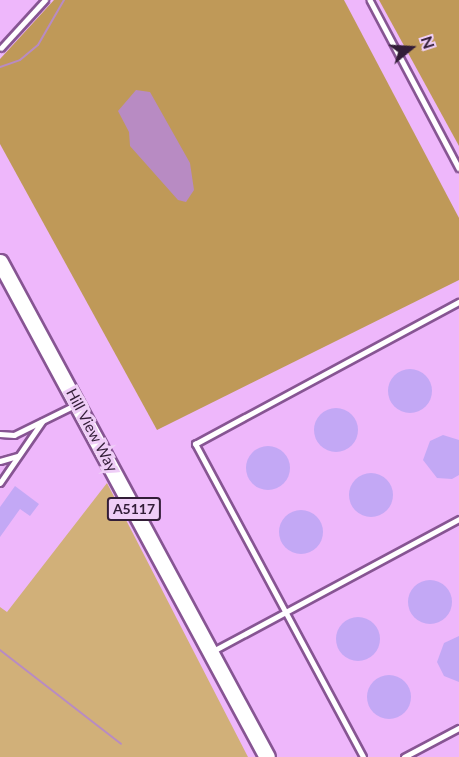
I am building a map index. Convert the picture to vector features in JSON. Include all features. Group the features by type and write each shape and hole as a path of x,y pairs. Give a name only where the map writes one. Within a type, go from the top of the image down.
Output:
{"main road":[{"name":"Hill View Way","path":"0,262 267,757"}],"lane":[{"path":"1,48 45,0"},
{"path":"370,0 459,168"},
{"path":"363,757 195,444 459,302"},
{"path":"0,434 14,435 78,404"},
{"path":"0,483 43,420"},
{"path":"0,461 21,453"},
{"path":"211,652 459,519"},
{"path":"404,757 459,728"}],"shaded area":[{"path":"54,0 344,0 459,218 459,280 157,430 0,144 0,59"},
{"path":"379,0 459,0 459,146"},
{"path":"136,90 150,92 190,163 194,190 186,202 178,200 130,146 129,132 118,111"},
{"path":"107,483 248,757 0,757 0,607 7,612"}],"building":[{"path":"410,369 426,375 432,391 426,407 410,413 394,407 388,391 394,375"},
{"path":"336,408 352,414 358,430 352,446 336,452 320,446 314,430 320,414"},
{"path":"443,435 459,440 459,475 452,479 437,478 423,460 430,441"},
{"path":"268,446 284,452 290,468 284,484 268,490 252,484 246,468 252,452"},
{"path":"371,473 387,479 393,495 387,511 371,517 355,511 349,495 355,479"},
{"path":"15,486 39,504 30,516 20,509 0,537 0,507"},
{"path":"301,510 317,516 323,532 317,548 301,554 285,548 279,532 285,516"},
{"path":"430,580 446,586 452,602 446,618 430,624 414,618 408,602 414,586"},
{"path":"358,617 374,623 380,639 374,655 358,661 342,655 336,639 342,623"},
{"path":"459,636 459,682 444,676 437,662 444,643"},
{"path":"389,675 405,681 411,697 405,713 389,719 373,713 367,697 373,681"}],"waterway":[{"path":"0,67 20,60 38,45 64,0"},
{"path":"0,650 121,744"}]}
